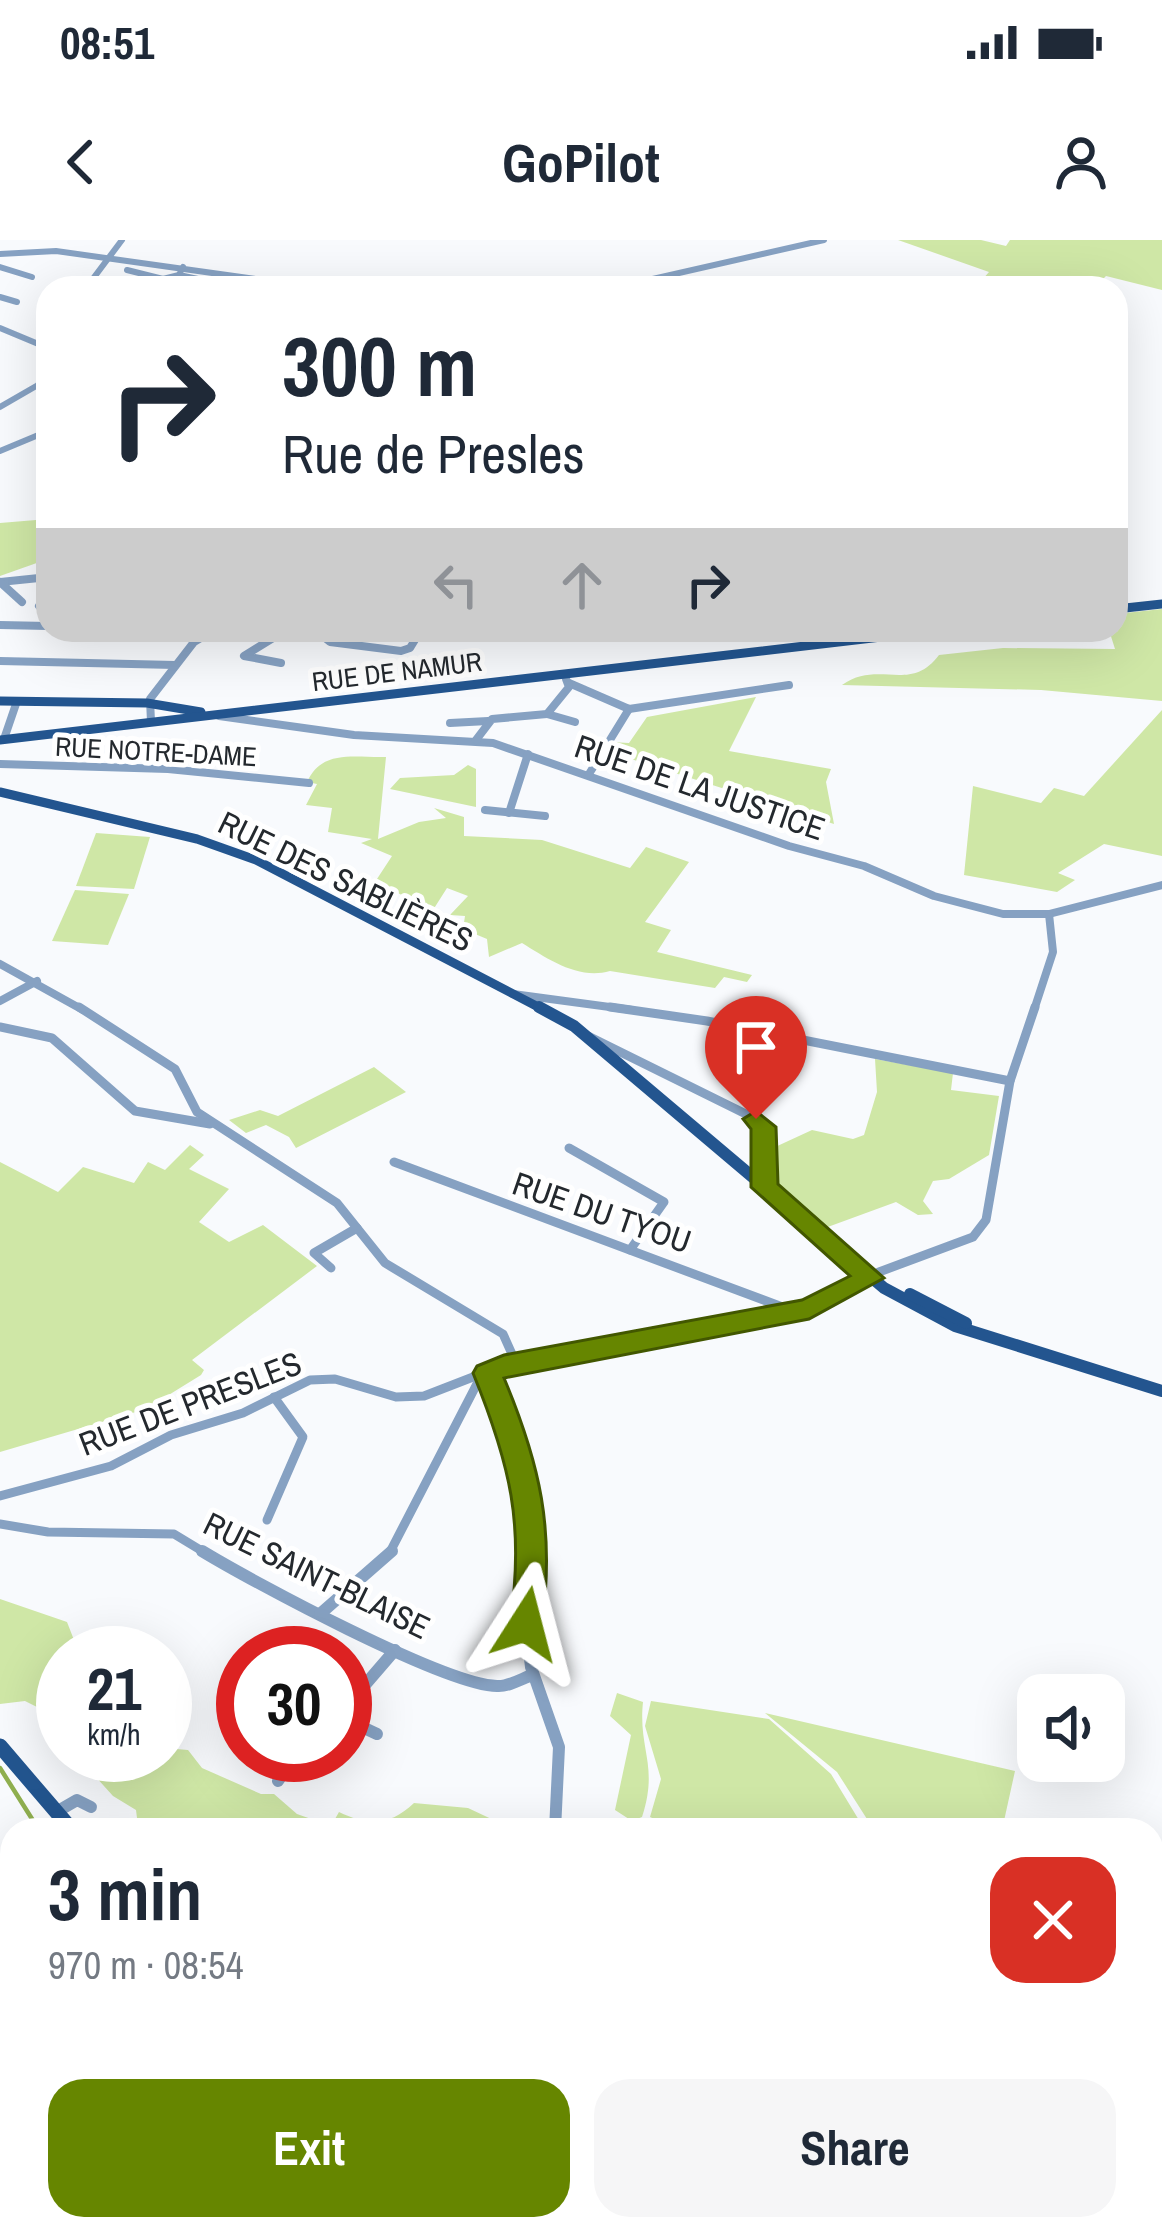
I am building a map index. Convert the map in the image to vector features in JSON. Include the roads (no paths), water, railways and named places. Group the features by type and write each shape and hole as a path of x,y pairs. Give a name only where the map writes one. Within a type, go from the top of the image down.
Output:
{"main road":[{"path":"1128,608 1162,604"},
{"name":"RUE DE NAMUR","path":"2,739 566,679 849,642"},
{"path":"0,701 147,703 214,715"},
{"name":"RUE DES SABLIÈRES","path":"0,792 234,851 513,994 611,1050 870,1278 1000,1342 1162,1391"},
{"path":"3,1753 63,1818"}],"street":[{"path":"94,276 122,240"},
{"path":"666,276 824,240"},
{"path":"0,254 56,251 223,276"},
{"path":"0,267 32,278"},
{"path":"127,270 151,276"},
{"path":"170,276 181,271 199,276"},
{"path":"0,296 17,302"},
{"path":"0,328 36,343"},
{"path":"0,407 36,386"},
{"path":"0,451 36,436"},
{"path":"22,602 0,582 36,578"},
{"path":"0,625 36,626"},
{"path":"151,722 147,703 198,642"},
{"path":"267,642 244,656 281,663"},
{"path":"330,642 401,651 414,642"},
{"path":"1,664 175,665"},
{"path":"547,714 566,679 628,709 789,685"},
{"path":"2,739 17,701"},
{"path":"589,774 628,709"},
{"path":"450,723 547,714 575,722"},
{"name":"RUE DE LA JUSTICE","path":"214,715 353,736 476,740 589,774 788,846 864,866 934,896 1003,914 1048,914 1162,886"},
{"path":"476,740 488,721"},
{"path":"509,813 528,754"},
{"name":"RUE NOTRE-DAME","path":"0,764 168,769 309,783"},
{"path":"484,810 545,817"},
{"name":"RUE DE PRESLES","path":"0,1496 111,1466 171,1435 243,1413 289,1386 335,1379 396,1397 424,1396 516,1364 809,1309 870,1278 973,1237 986,1220 1010,1081 1053,952 1048,914"},
{"path":"0,964 37,981 175,1069 188,1100 216,1125 324,1193 351,1216 385,1263 502,1334 516,1364"},
{"path":"0,1001 37,981"},
{"path":"513,994 728,1025 1010,1081"},
{"path":"0,1027 52,1038 135,1111 216,1125"},
{"path":"611,1050 630,1053 756,1119 764,1127 761,1180"},
{"path":"569,1148 664,1202 630,1250"},
{"name":"RUE DU TYOU","path":"394,1162 793,1310"},
{"path":"331,1268 314,1253 357,1228"},
{"path":"320,1614 393,1550 484,1374"},
{"path":"484,1374 521,1454 535,1562 526,1624 532,1675 559,1748 556,1818"},
{"path":"268,1520 303,1437 274,1397"},
{"name":"RUE SAINT-BLAISE","path":"0,1525 48,1532 174,1534 395,1650 484,1684 501,1687 532,1675"},
{"path":"372,1677 395,1650"},
{"path":"372,1732 377,1734"},
{"path":"58,1811 77,1800 91,1807"}],"waterway":[{"path":"0,1768 31,1818"}]}
